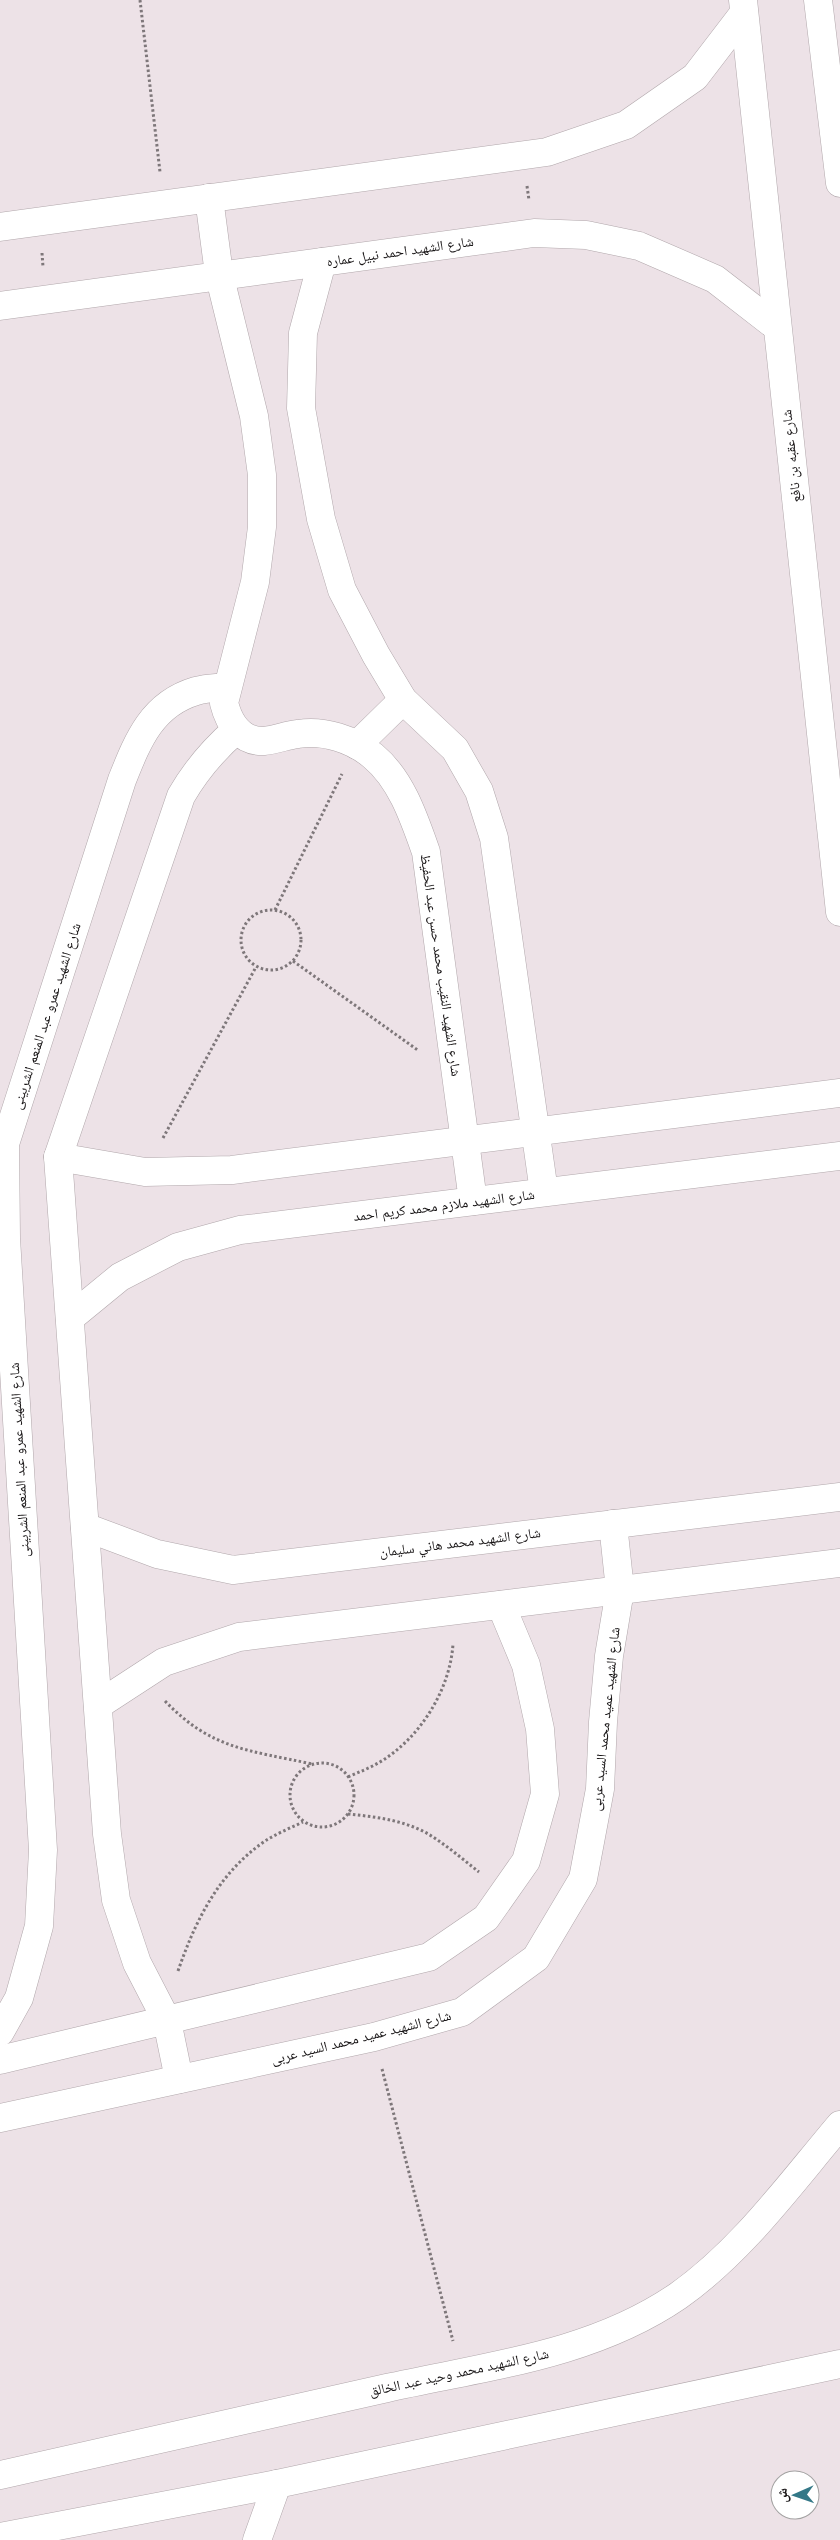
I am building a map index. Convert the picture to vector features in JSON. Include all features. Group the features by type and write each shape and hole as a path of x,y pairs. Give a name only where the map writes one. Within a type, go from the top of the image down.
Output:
{"street":[{"path":"818,0 840,183"},
{"path":"0,228 547,152 626,125 695,77 743,6"},
{"name":"شارع عقبه بن نافع","path":"743,6 840,912"},
{"path":"179,2079 165,2018 137,1963 116,1900 107,1834 58,1157 181,796 196,771 214,749 236,730 228,718 224,703 254,582 262,526 262,474 254,416 219,274 209,198"},
{"name":"شارع الشهيد احمد نبيل عماره","path":"0,306 219,274 534,233 586,235 639,246 715,279 777,327"},
{"path":"322,262 303,333 301,408 321,519 342,590 403,700 455,749 479,791 494,838 544,1192"},
{"name":"شارع الشهيد عمرو عبد المنعم الشربينى","path":"0,2032 19,1998 39,1926 43,1850 6,1238 5,1144 122,780 134,749 149,723 170,702 197,690 227,687"},
{"path":"356,745 403,700"},
{"name":"شارع الشهيد النقيب محمد حسن عبد الحفيظ","path":"236,730 248,738 263,741 298,734 318,733 338,737 356,745 373,755 386,768 412,813 426,852 473,1201"},
{"path":"58,1157 145,1172 232,1170 840,1093"},
{"name":"شارع الشهيد ملازم محمد كريم احمد","path":"70,1318 120,1277 178,1247 240,1230 840,1156"},
{"name":"شارع الشهيد محمد هاني سليمان","path":"85,1527 157,1554 233,1570 840,1497"},
{"name":"شارع الشهيد عميد محمد السيد عربى","path":"0,2118 374,2036 462,2012 536,1958 583,1879 600,1789 603,1722 609,1656 620,1590 613,1524"},
{"path":"98,1705 164,1662 239,1637 840,1563"},
{"path":"0,2060 165,2018 429,1957 486,1918 526,1861 545,1794 540,1729 528,1674 501,1605"},
{"name":"شارع الشهيد محمد وحيد عبد الخالق","path":"0,2475 540,2356 611,2334 678,2296 737,2246 840,2125"},
{"path":"0,2537 90,2531 277,2484 840,2364"},
{"path":"257,2540 277,2484"}],"path":[{"path":"140,0 164,205"},
{"path":"522,156 534,233"},
{"path":"40,222 46,298"},
{"path":"275,910 356,745"},
{"path":"264,910 275,910 286,913 294,920 300,930 302,941 300,952 293,961 286,968 275,970 256,967 248,960 240,941 242,931 255,914 264,910"},
{"path":"293,961 457,1078"},
{"path":"145,1172 256,967"},
{"path":"348,1777 388,1757 408,1740 430,1713 447,1672 453,1646 452,1610"},
{"path":"141,1677 179,1716 198,1731 219,1742 312,1764 321,1763 336,1766 348,1777 353,1785 354,1795 348,1814 332,1826 322,1828 303,1822 291,1805 291,1785 303,1769 312,1764"},
{"path":"348,1814 378,1817 407,1825 435,1838 504,1892"},
{"path":"165,2018 189,1939 207,1901 233,1868 265,1841 303,1822"},
{"path":"374,2036 461,2372"}]}
